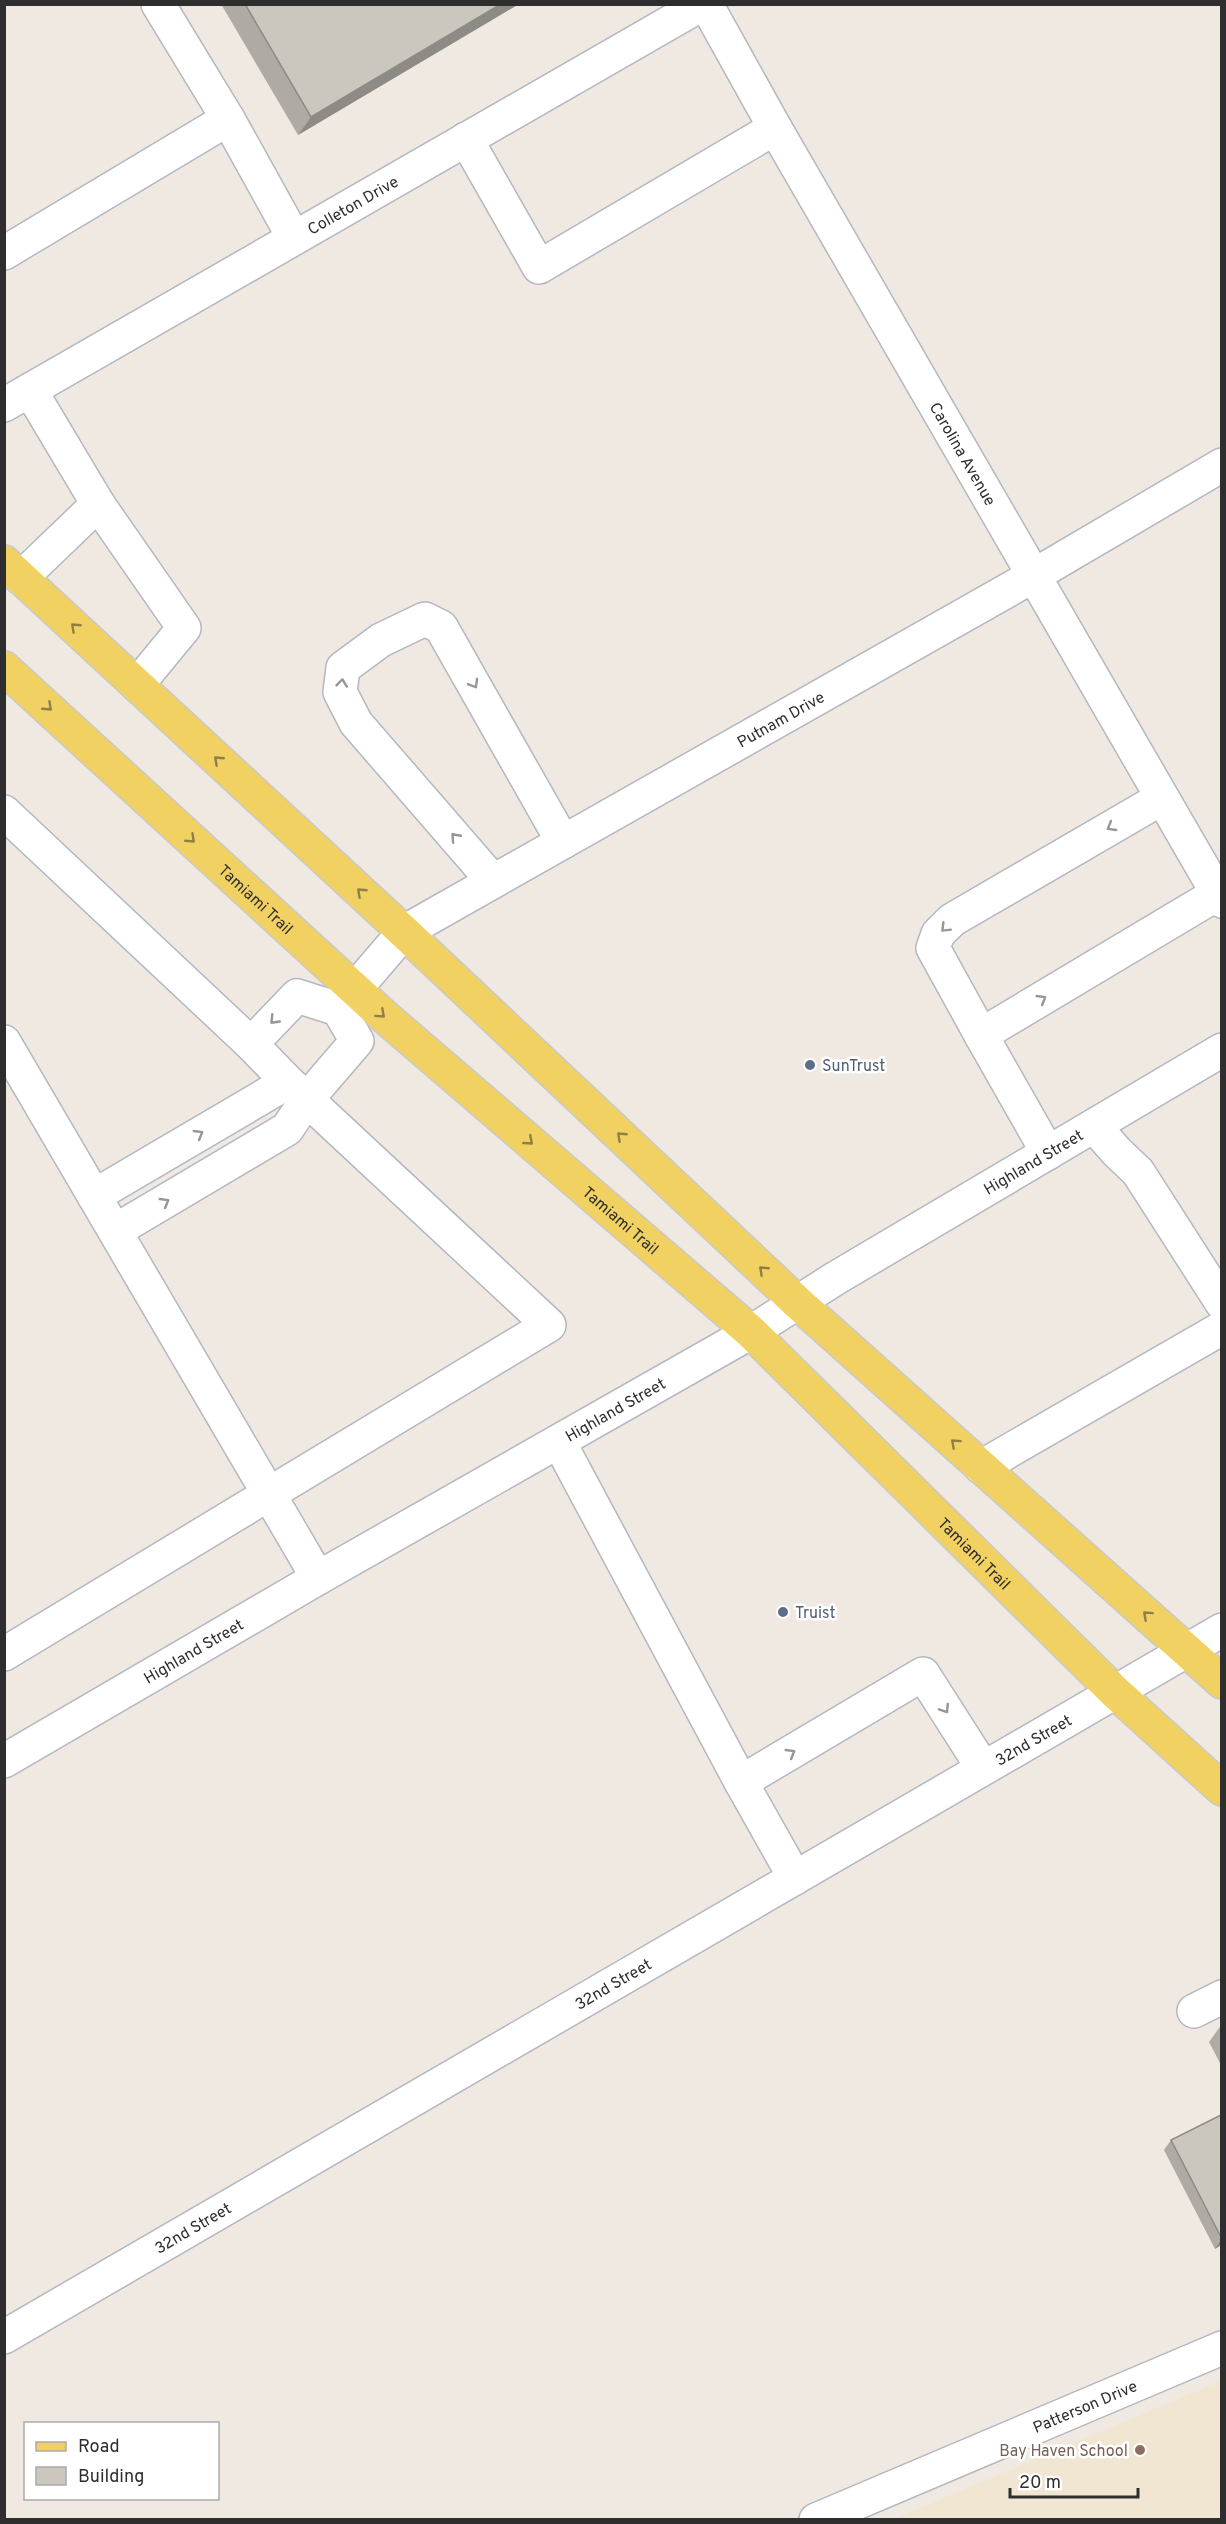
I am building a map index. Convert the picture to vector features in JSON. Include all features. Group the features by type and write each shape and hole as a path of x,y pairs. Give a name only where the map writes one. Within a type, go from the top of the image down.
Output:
{"main road":[{"path":"13,570 404,932 798,1303 1221,1682"},
{"name":"Tamiami Trail","path":"4,668 347,1000 751,1332 1115,1692 1221,1789"}],"street":[{"path":"158,4 228,119 294,238"},
{"name":"Colleton Drive","path":"17,397 702,4"},
{"name":"Carolina Avenue","path":"706,4 775,128 1219,898"},
{"path":"4,253 228,119"},
{"path":"466,139 540,267 775,128"},
{"path":"17,397 98,504 184,628 137,685"},
{"name":"Putnam Drive","path":"347,1000 404,932 1033,576 1221,465"},
{"path":"13,570 98,504"},
{"path":"494,881 356,723 340,692 343,668 381,640 425,619 441,627 563,842"},
{"path":"1048,1153 933,948 938,934 952,920 1162,798"},
{"path":"4,812 549,1325 4,1654"},
{"path":"981,1035 1219,898"},
{"path":"94,1196 298,1090 357,1041 347,1000 297,996 251,1044"},
{"path":"4,1042 318,1578"},
{"name":"Highland Street","path":"4,1761 318,1578 751,1332 836,1278 1221,1050"},
{"path":"115,1231 287,1129 298,1090"},
{"path":"1094,1126 1138,1172 1221,1303"},
{"path":"981,1467 1221,1328"},
{"path":"559,1442 795,1878"},
{"name":"32nd Street","path":"4,2337 1221,1630"},
{"path":"741,1782 923,1674 983,1768"},
{"name":"Patterson Drive","path":"816,2520 1221,2348"}],"shaded area":[{"name":"Bay Haven School","path":"1221,2381 1221,2519 894,2519"}],"building":[{"path":"245,4 501,4 311,117"},
{"path":"1221,2115 1221,2237 1171,2140"}],"place":[{"name":"SunTrust","path":"810,1065"},
{"name":"Truist","path":"783,1612"},
{"name":"Bay Haven School","path":"1140,2450"}]}
